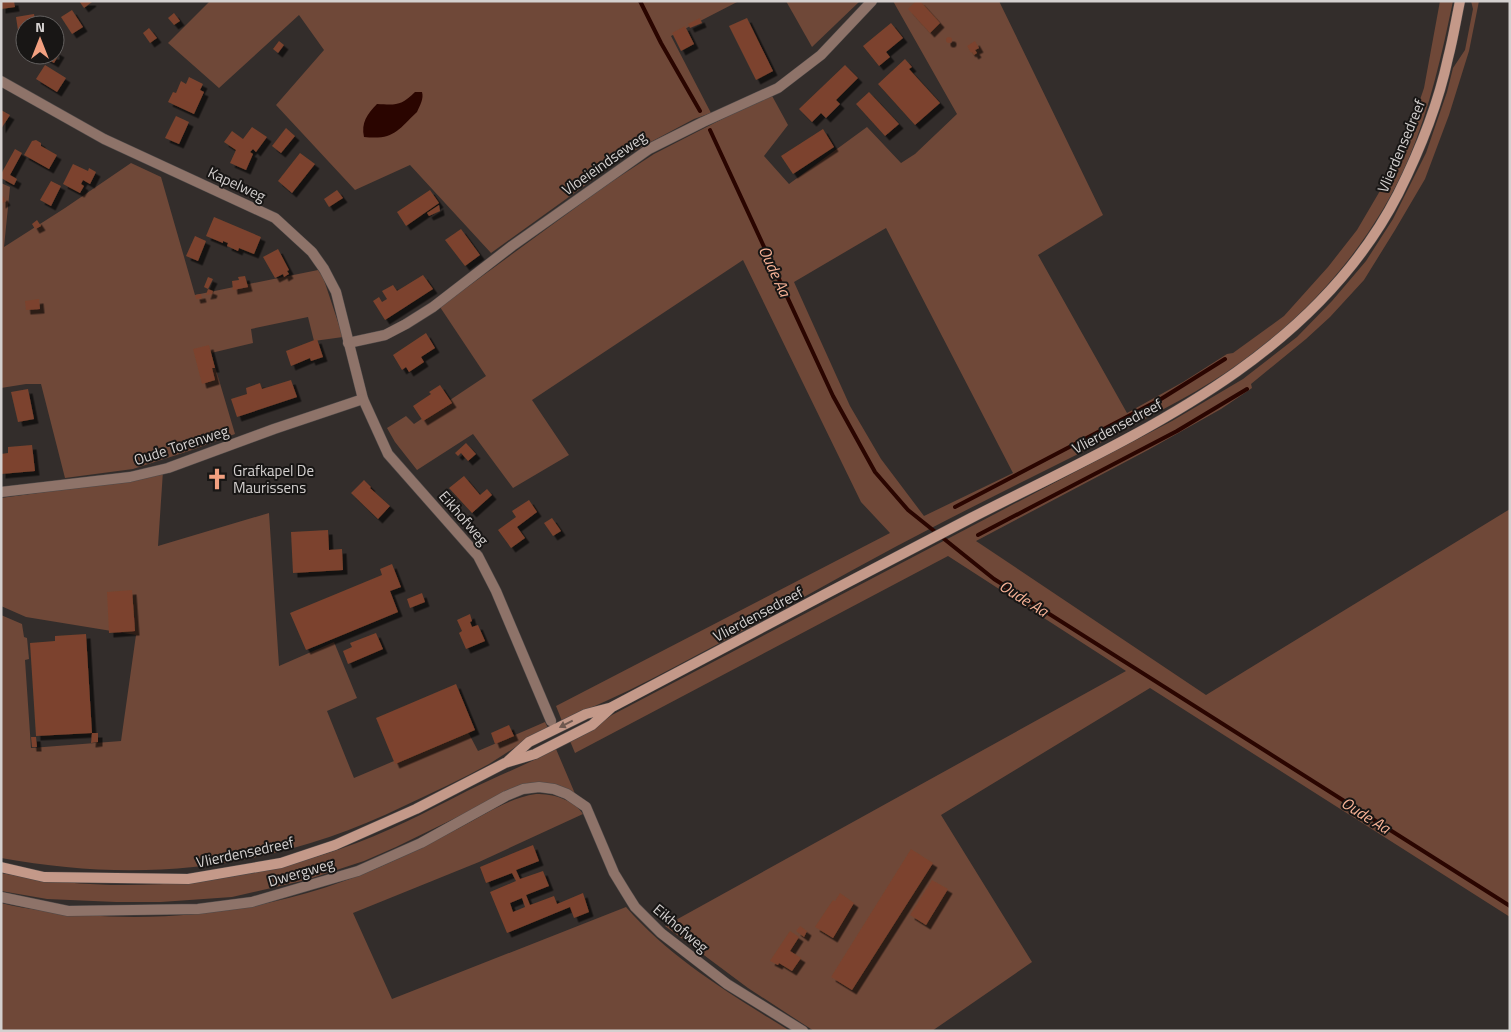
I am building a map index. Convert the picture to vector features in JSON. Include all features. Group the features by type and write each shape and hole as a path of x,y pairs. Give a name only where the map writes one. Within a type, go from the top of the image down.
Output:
{"main road":[{"name":"Vlierdensedreef","path":"1,867 44,878 188,879 281,862 335,845 416,809 505,763 535,754 560,742 592,724 612,707 1166,418 1246,366 1284,336 1339,281 1366,247 1398,195 1424,136 1448,60 1460,1"}],"street":[{"name":"Vloeieindseweg","path":"348,343 385,335 433,307 512,246 649,149 778,88 821,55 872,1"},
{"name":"Kapelweg","path":"1,82 104,139 275,218 312,252 324,269 336,292 363,399"},
{"name":"Oude Torenweg","path":"1,492 130,477 168,468 363,399"},
{"name":"Eikhofweg","path":"363,399 388,454 478,556 496,591 551,721"},
{"name":"Dwergweg","path":"1,897 68,911 198,909 252,902 358,871 421,843 523,788 539,786 554,789 567,794 586,807"},
{"name":"Eikhofweg","path":"586,807 614,873 636,907 654,927 727,984 803,1031"}],"shaded area":[{"path":"210,1 739,1 671,36 711,113 694,119 630,153 491,253 410,165 355,190 276,105 324,50 299,15 219,88 168,43"},
{"path":"786,1 860,1 812,47"},
{"path":"893,1 999,1 1103,215 1038,255 1127,413 1183,382 1227,354 1233,353 1284,316 1328,267 1357,230 1384,184 1410,129 1424,88 1440,1 1453,1 1440,61 1429,100 1409,158 1396,186 1380,214 1344,266 1323,290 1278,333 1225,373 1165,409 910,539 663,673 562,721 556,706 890,533 861,502 743,260 532,400 569,455 513,488 473,434 417,470 395,442 387,428 406,416 414,424 486,376 440,307 605,186 654,154 771,94 788,125 764,156 789,184 867,127 901,163 915,154 957,114","holes":["886,228 1013,473 924,516 881,459 850,406 794,282"]},
{"path":"1471,1 1479,1 1469,51 1449,115 1425,179 1364,280 1330,317 1251,384 1252,388 1221,409 976,541 1206,695 1510,509 1510,917 1150,688 941,815 1032,962 932,1031 814,1031 748,988 665,926 1126,671 948,556 575,753 570,741 612,715 1172,421 1243,379 1297,337 1332,301 1366,261 1393,219 1426,153 1447,92 1453,68 1465,50 1473,9"},
{"path":"415,92 422,92 417,112 399,129 382,137 364,137 363,127 366,119 370,111 377,104 398,104"},
{"path":"131,163 161,177 195,295 318,270 323,277 343,337 314,341 308,317 251,329 253,343 211,353 235,434 133,469 65,478 41,384 1,388 1,183 10,187 4,247"},
{"path":"163,471 158,546 269,513 279,666 334,642 357,698 327,711 354,778 467,730 478,751 545,722 548,728 479,770 404,806 355,827 306,844 257,857 157,870 106,870 54,866 1,858 1,615 22,624 24,637 27,638 29,659 25,660 31,748 121,741 136,635 26,617 1,606 1,498 125,481"},
{"path":"556,749 576,796 554,786 482,805 364,861 306,880 232,897 161,902 47,899 1,891 1,873 87,884 172,884 257,872 299,862 357,843 389,830"},
{"path":"536,794 562,798 574,805 583,814 479,862 353,913 392,999 626,907 682,960 724,990 790,1031 1,1031 1,903 53,912 124,917 203,913 242,908 319,890 356,877 419,849 507,803"}],"building":[{"path":"1,1 14,1 15,7 1,9"},
{"path":"79,1 91,1 92,2 84,8"},
{"path":"916,1 920,1 940,23 930,33 908,9"},
{"path":"72,10 83,27 72,34 65,23 64,15"},
{"path":"174,13 180,21 174,25 168,18"},
{"path":"700,18 702,23 690,28 688,24"},
{"path":"747,18 773,71 756,80 729,26"},
{"path":"891,23 903,38 886,52 890,57 879,66 863,46"},
{"path":"685,26 694,44 681,51 672,33"},
{"path":"149,28 157,38 150,43 143,33"},
{"path":"949,37 952,40 949,43 946,40"},
{"path":"279,41 284,45 278,53 273,49"},
{"path":"975,41 979,48 975,50 977,53 974,55 967,46"},
{"path":"905,59 912,67 909,69 940,103 915,125 878,84"},
{"path":"45,65 66,78 57,92 36,79"},
{"path":"845,65 858,78 836,100 840,104 826,118 821,113 812,122 799,109"},
{"path":"189,77 203,84 200,90 204,92 194,114 168,102 173,92 176,93 181,81 186,84"},
{"path":"869,92 899,124 885,136 856,104"},
{"path":"1,110 10,115 1,129"},
{"path":"176,116 189,122 179,144 165,138"},
{"path":"252,127 267,137 256,152 253,149 250,152 253,154 246,170 230,163 236,150 224,142 232,131 243,139"},
{"path":"286,128 295,136 281,153 272,146"},
{"path":"823,129 834,147 793,174 781,156"},
{"path":"36,140 41,143 41,146 57,155 49,169 24,155 32,141"},
{"path":"15,149 22,153 10,175 17,179 14,185 1,178 1,174"},
{"path":"300,153 315,164 292,193 278,181"},
{"path":"73,164 88,171 89,168 96,172 90,184 83,180 81,184 84,186 80,193 63,184"},
{"path":"51,181 61,186 51,206 40,200"},
{"path":"337,190 343,198 329,207 324,199"},
{"path":"430,190 439,203 406,226 397,212"},
{"path":"3,196 6,201 1,204 1,197"},
{"path":"439,205 440,211 429,216 427,213"},
{"path":"214,217 261,237 254,254 239,248 238,251 227,246 228,243 223,241 223,243 206,236"},
{"path":"37,220 41,226 35,229 32,224"},
{"path":"461,229 480,255 465,266 445,240"},
{"path":"195,236 206,241 198,261 186,256"},
{"path":"278,249 289,270 287,271 289,274 284,277 283,274 275,278 263,257"},
{"path":"423,275 433,289 385,320 373,301 379,297 382,302 387,299 382,291 393,285 397,291"},
{"path":"245,276 248,287 233,290 232,281 239,280 238,277"},
{"path":"208,277 213,279 208,289 204,287"},
{"path":"208,289 213,291 212,294 206,295"},
{"path":"201,294 202,298 196,299 195,295"},
{"path":"39,299 40,309 26,310 25,301"},
{"path":"426,333 435,348 421,357 424,362 409,372 406,367 402,370 393,355"},
{"path":"317,339 323,357 311,361 310,358 291,366 286,351"},
{"path":"209,345 215,368 212,368 215,380 202,384 193,349"},
{"path":"291,380 297,397 237,417 231,399 247,394 246,388 260,383 262,389"},
{"path":"440,385 452,403 423,421 413,406 431,394 429,392"},
{"path":"28,389 34,419 18,422 11,392"},
{"path":"466,443 476,454 468,461 461,453 458,456 455,453"},
{"path":"32,445 35,471 1,474 1,454 8,453 8,447"},
{"path":"464,476 480,495 487,489 492,495 472,513 449,488"},
{"path":"364,480 390,506 378,519 351,493"},
{"path":"529,500 537,512 517,527 525,538 511,548 498,530 516,517 512,511"},
{"path":"552,518 561,531 553,536 544,523"},
{"path":"328,530 329,550 342,549 343,570 293,573 291,532"},
{"path":"392,564 401,587 390,591 398,612 306,650 290,613 382,575 380,569"},
{"path":"132,590 135,631 109,633 107,592"},
{"path":"422,593 425,602 410,608 407,599"},
{"path":"470,614 472,627 478,625 485,641 466,649 459,633 462,631 457,620"},
{"path":"376,633 383,649 348,664 343,651 352,647 350,643"},
{"path":"86,634 92,733 36,736 30,643 55,641 55,636"},
{"path":"456,684 475,730 395,764 376,718"},
{"path":"509,725 514,736 495,744 491,733"},
{"path":"92,733 98,733 98,742 91,743"},
{"path":"31,737 36,737 37,747 32,747"},
{"path":"533,845 539,861 516,870 520,879 543,871 549,886 526,895 530,905 554,896 557,904 583,893 589,912 574,918 570,907 507,933 490,892 516,881 512,873 486,883 480,867","holes":["522,898 525,907 513,912 510,903"]},
{"path":"911,849 933,863 852,990 831,977"},
{"path":"932,880 948,889 926,925 910,915"},
{"path":"840,893 854,903 833,938 815,927"},
{"path":"800,926 807,931 804,937 796,931"},
{"path":"790,931 799,937 790,951 801,958 792,971 779,963 778,965 770,961"}],"waterway":[{"name":"Oude Aa","path":"640,1 661,43 700,111"},
{"name":"Oude Aa","path":"710,130 833,396 875,472 908,510 994,579 1510,906"},
{"path":"955,507 1161,399 1225,359"},
{"path":"978,535 1177,431 1247,389"}],"place":[{"name":"Grafkapel De Maurissens","path":"217,479"}]}
